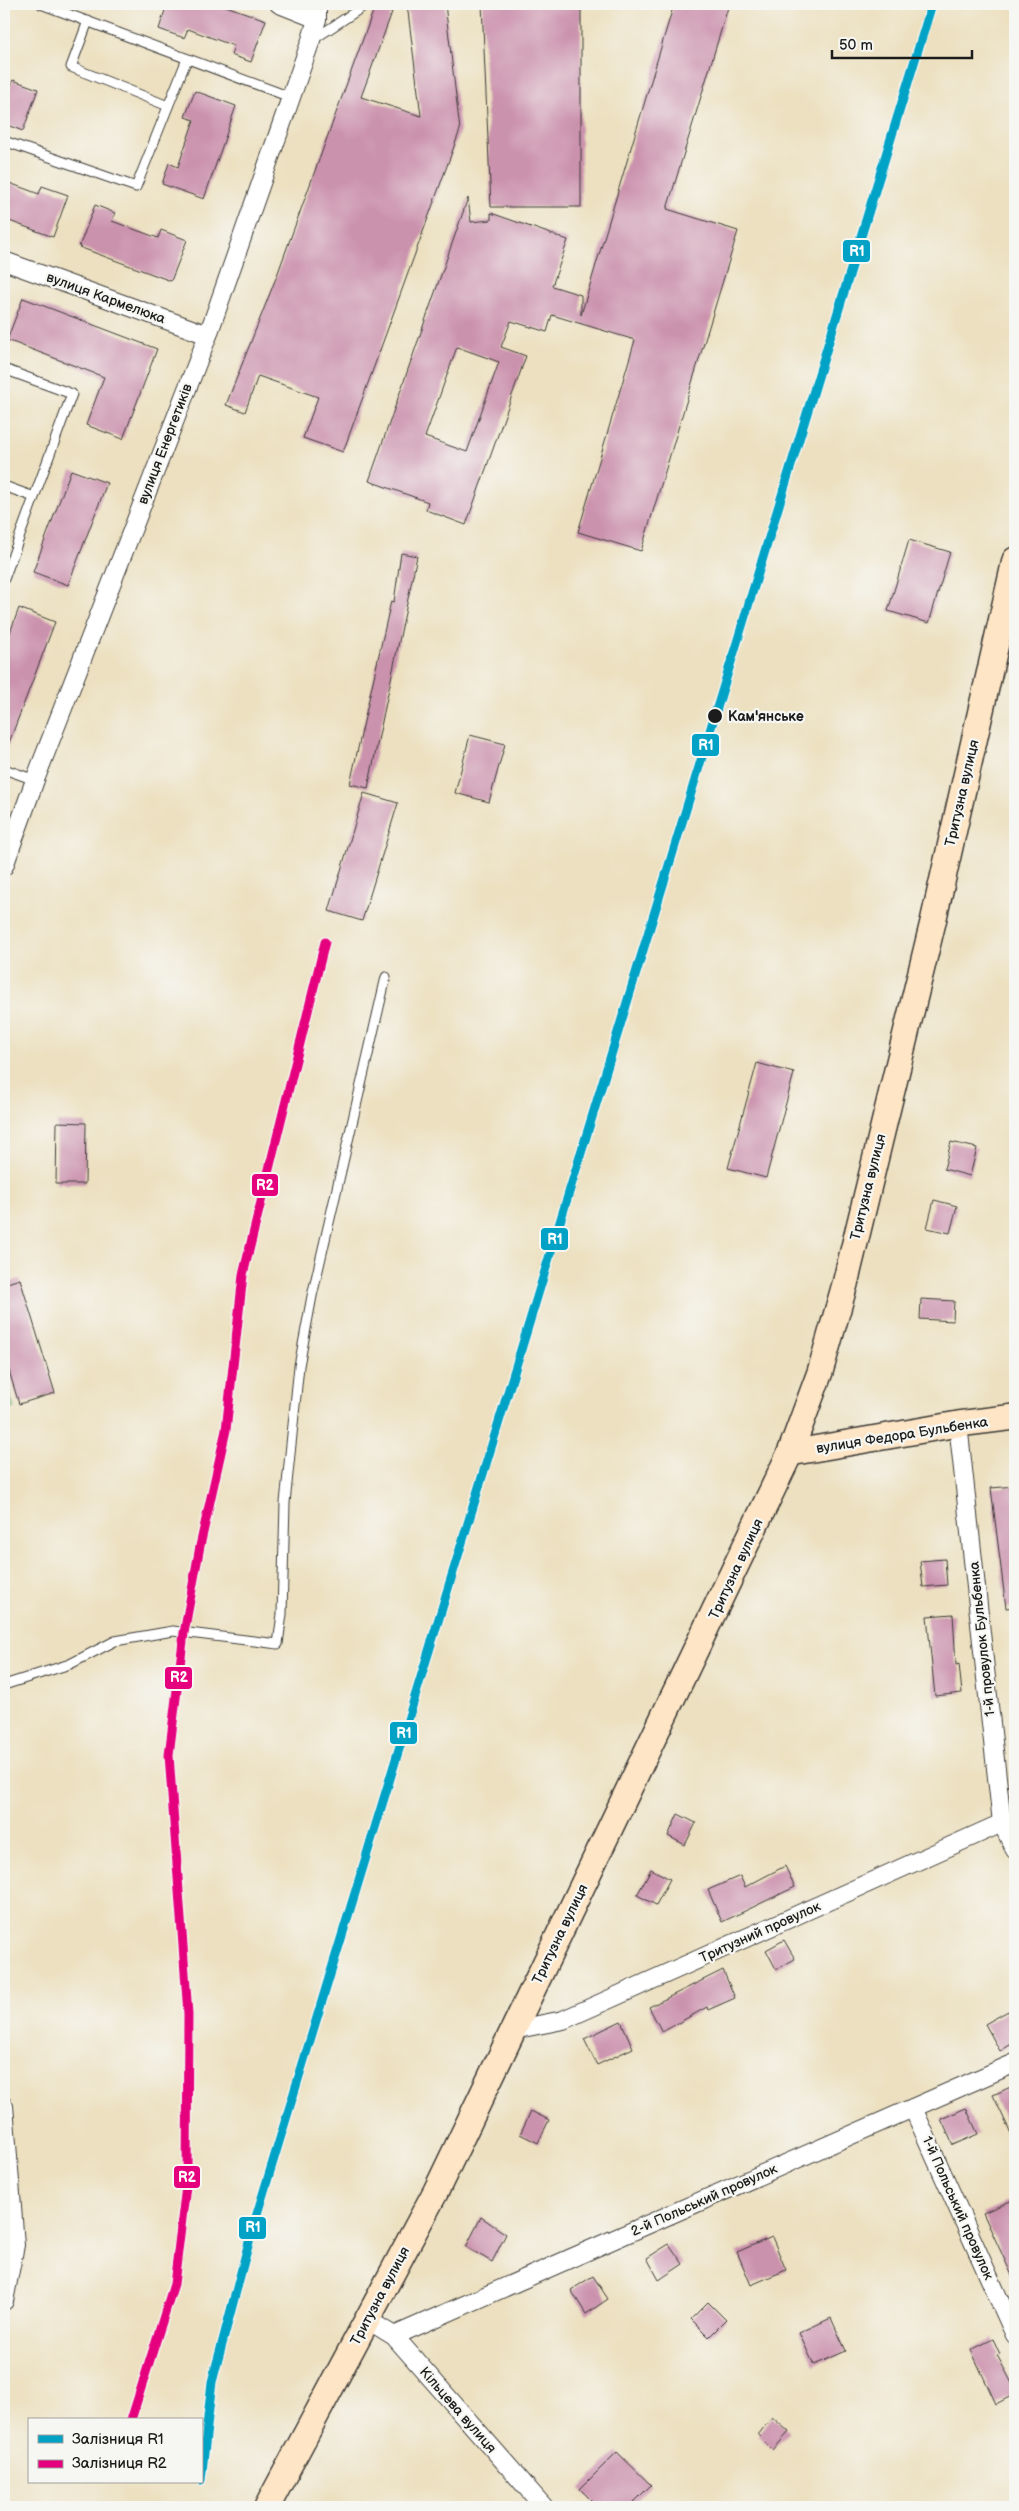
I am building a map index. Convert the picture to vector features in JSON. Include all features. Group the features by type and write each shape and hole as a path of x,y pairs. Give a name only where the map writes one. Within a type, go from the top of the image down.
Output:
{"street":[{"path":"279,4 317,11"},
{"name":"вулиця Енергетиків","path":"4,866 35,780 208,335 311,40 317,11"},
{"name":"вулиця Кармелюка","path":"4,260 208,335"},
{"name":"Тритузна вулиця","path":"268,2507 436,2191 790,1453 820,1372 845,1284 935,912 1015,560"},
{"name":"вулиця Федора Бульбенка","path":"790,1453 958,1424 1015,1417"},
{"name":"1-й провулок Бульбенка","path":"958,1424 1002,1823 1015,1850"},
{"name":"Тритузний провулок","path":"514,2030 563,2020 1002,1823"},
{"name":"2-й Польський провулок","path":"394,2336 1015,2063"},
{"path":"4,2106 10,2245 4,2301"},
{"name":"1-й Польський провулок","path":"913,2108 1015,2335"},
{"name":"Кільцева вулиця","path":"368,2320 394,2336 544,2507"}],"lane":[{"path":"42,4 290,97"},
{"path":"311,40 367,4"},
{"path":"88,22 71,68 168,106"},
{"path":"4,141 136,187 187,59"},
{"path":"4,370 72,394 4,579"},
{"path":"4,486 34,497"},
{"path":"4,769 35,780"},
{"path":"4,1685 70,1664 115,1642 173,1631 278,1644 282,1614 286,1494 299,1366 312,1296 386,977"}],"green space":[{"path":"4,1373 14,1408 4,1412"}],"building":[{"path":"167,4 220,4 266,20 251,62 231,55 234,46 188,29 184,38 159,29"},
{"path":"407,4 445,4 460,130 343,452 303,438 318,397 258,376 245,412 226,405 276,278 375,6 392,12 361,97 421,116"},
{"path":"482,4 581,4 581,207 491,207"},
{"path":"674,4 729,4 667,209 738,231 641,551 578,532 635,340 552,315 547,332 511,321 501,347 526,356 466,525 426,510 428,502 369,481 468,198 471,222 491,220 491,213 568,240 552,286 581,295 581,315","holes":["457,347 499,362 467,452 425,437"]},
{"path":"13,80 38,89 23,131 4,124 4,86 10,88"},
{"path":"195,91 236,106 204,199 162,184 169,163 178,167 194,120 185,117"},
{"path":"4,181 39,194 42,186 68,195 53,237 4,219"},
{"path":"95,205 115,213 112,221 158,238 161,230 187,240 171,281 79,247"},
{"path":"23,298 157,349 123,439 86,425 104,377 7,340"},
{"path":"71,470 107,483 68,585 33,572"},
{"path":"909,540 950,552 929,623 888,611"},
{"path":"401,553 417,556 368,788 350,784 391,601 394,602"},
{"path":"19,608 55,622 5,753 4,649"},
{"path":"470,735 505,744 489,802 455,793"},
{"path":"364,793 398,803 362,921 329,911"},
{"path":"757,1063 794,1073 766,1178 728,1168"},
{"path":"57,1122 86,1123 85,1184 56,1184"},
{"path":"951,1142 977,1148 970,1176 944,1169"},
{"path":"934,1200 957,1206 950,1233 927,1228"},
{"path":"20,1279 55,1393 19,1404 4,1354 4,1284"},
{"path":"921,1299 954,1301 953,1321 920,1319"},
{"path":"1015,1486 1015,1607 1006,1608 991,1488"},
{"path":"945,1559 947,1585 923,1587 920,1561"},
{"path":"953,1614 956,1665 959,1664 962,1693 935,1696 927,1616"},
{"path":"678,1814 696,1823 685,1845 668,1836"},
{"path":"785,1866 795,1887 722,1922 708,1890 740,1876 745,1887"},
{"path":"651,1869 670,1879 656,1905 637,1895"},
{"path":"784,1940 795,1959 776,1969 766,1950"},
{"path":"723,1970 735,1998 708,2010 707,2007 662,2032 649,2007"},
{"path":"1008,2011 1015,2023 1015,2042 1000,2051 985,2024"},
{"path":"621,2021 633,2048 597,2065 584,2039"},
{"path":"1015,2085 1015,2142 993,2095"},
{"path":"966,2108 978,2134 953,2145 941,2119"},
{"path":"531,2111 549,2120 538,2143 520,2134"},
{"path":"1015,2199 1015,2282 983,2213"},
{"path":"481,2217 506,2234 492,2262 466,2247"},
{"path":"772,2237 786,2270 751,2285 737,2252"},
{"path":"669,2244 683,2264 659,2280 647,2258"},
{"path":"593,2276 608,2299 586,2314 571,2290"},
{"path":"708,2302 726,2320 709,2337 691,2319"},
{"path":"831,2318 846,2351 814,2365 799,2333"},
{"path":"993,2339 1000,2354 997,2355 1015,2389 1015,2394 996,2404 971,2350"},
{"path":"772,2417 789,2432 773,2450 758,2435"},
{"path":"617,2452 651,2485 629,2507 598,2507 580,2489"}],"rail line":[{"name":"R1","path":"202,2471 212,2382 253,2227 932,4"},
{"name":"R2","path":"132,2418 174,2284 187,2178 188,2014 169,1755 184,1633 200,1546 226,1430 243,1275 325,942"}],"place":[{"name":"Кам'янське","path":"715,716"}]}
